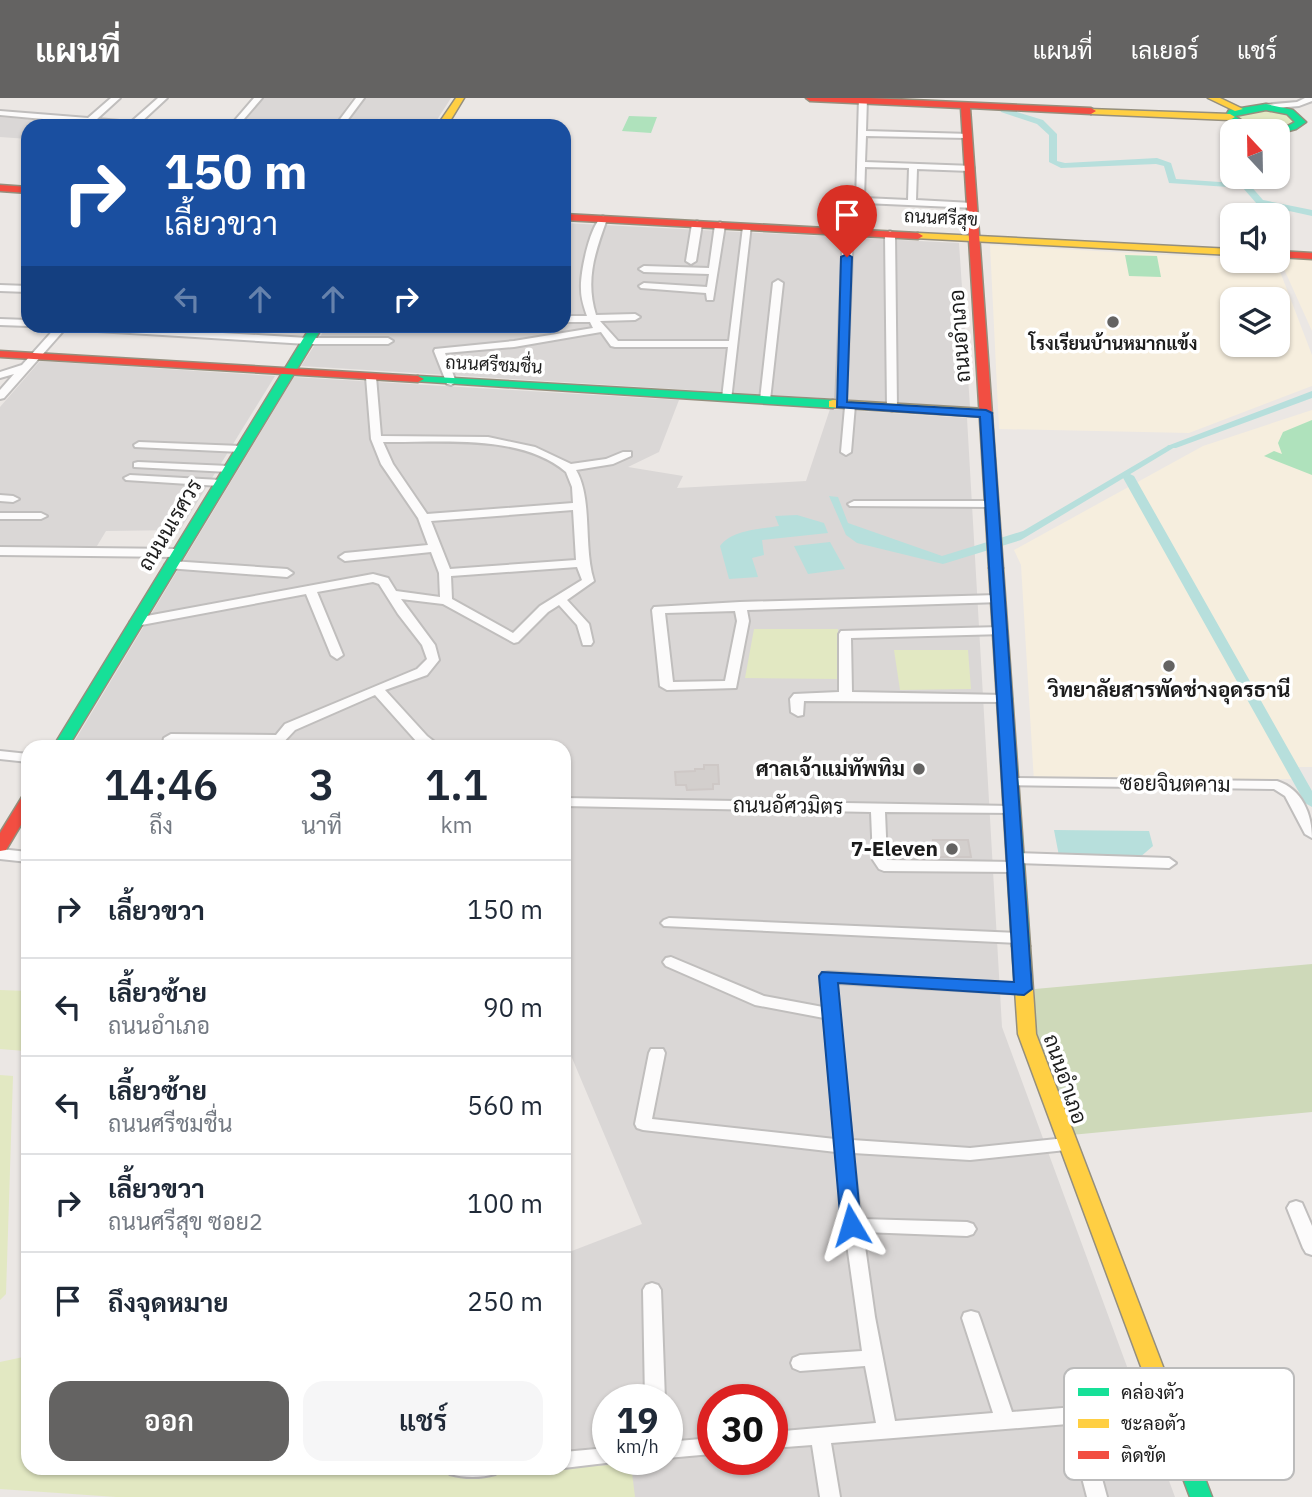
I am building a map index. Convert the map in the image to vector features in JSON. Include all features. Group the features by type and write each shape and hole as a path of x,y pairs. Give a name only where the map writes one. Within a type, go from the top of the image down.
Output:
{"street":[{"path":"92,119 116,98"},
{"path":"140,119 163,98"},
{"path":"240,119 258,98"},
{"path":"344,119 360,98"},
{"path":"446,119 460,98"},
{"path":"810,98 1234,113 1264,107 1306,123"},
{"path":"1212,98 1234,113 1244,127 1280,131 1306,123"},
{"path":"1306,123 1311,98"},
{"path":"846,452 853,232 860,200 863,99"},
{"name":"ถนนอำเภอ","path":"965,105 1027,1034 1151,1368"},
{"path":"0,113 68,119"},
{"path":"862,133 968,136"},
{"path":"861,164 970,167"},
{"path":"912,203 913,166"},
{"path":"0,188 21,190"},
{"path":"860,200 972,206"},
{"name":"ถนนศรีสุข","path":"571,217 1220,251"},
{"path":"599,330 584,299 586,272 603,219"},
{"path":"691,261 697,224"},
{"path":"644,286 711,294 720,225"},
{"path":"727,398 748,227"},
{"path":"890,234 892,408"},
{"path":"1290,255 1312,256"},
{"path":"644,269 714,271"},
{"path":"765,400 778,284"},
{"path":"0,288 21,289"},
{"path":"571,318 635,317"},
{"path":"0,322 21,323"},
{"path":"451,382 439,351 514,344 603,329 615,344 734,344"},
{"path":"0,396 57,333"},
{"path":"178,333 307,341 388,341"},
{"name":"ถนนนเรศวร","path":"64,740 312,333"},
{"path":"186,345 194,334"},
{"name":"ถนนศรีชมชื่น","path":"0,354 30,362 287,372 986,413"},
{"path":"0,376 30,362"},
{"path":"371,377 376,439 387,464 424,518 445,572 446,601"},
{"path":"376,439 471,437 511,443 544,454 569,468 579,488 582,563 588,581 544,608 514,639 446,601 392,593"},
{"path":"139,445 241,449"},
{"path":"569,468 609,462 627,454"},
{"path":"138,465 225,476"},
{"path":"130,478 225,476"},
{"path":"871,504 873,512 882,514"},
{"path":"854,505 992,504"},
{"path":"424,518 579,506"},
{"path":"0,516 41,516"},
{"path":"345,557 435,548"},
{"path":"0,551 174,559 287,573"},
{"path":"445,572 582,563"},
{"path":"136,622 373,578 384,581 403,616 431,646 433,660 422,672 290,727 278,740"},
{"path":"310,590 337,655"},
{"path":"560,598 583,624 587,642"},
{"path":"740,606 743,621 731,685 667,686 658,610 740,606 998,599"},
{"path":"846,696 845,634 1000,631"},
{"path":"377,689 424,740"},
{"path":"798,712 799,697 1005,699"},
{"path":"171,740 213,740"},
{"path":"0,755 21,757"},
{"name":"ซอยจินตคาม","path":"1010,782 1277,785 1292,794 1312,834"},
{"name":"ถนนอัศวมิตร","path":"571,802 1012,810"},
{"path":"878,807 880,860 884,866 1169,863"},
{"path":"0,846 21,812"},
{"path":"0,854 21,856"},
{"path":"669,923 1020,938"},
{"path":"671,962 761,1001 831,1014"},
{"path":"887,1430 872,1358 851,1225 828,976 1024,989"},
{"path":"657,1053 643,1124 842,1146 970,1154 1066,1144"},
{"path":"1296,1208 1312,1248"},
{"path":"851,1225 967,1229"},
{"path":"652,1290 655,1384"},
{"path":"971,1318 1005,1420"},
{"path":"800,1363 872,1358"},
{"path":"788,1439 1064,1416"},
{"path":"820,1436 830,1497"},
{"path":"571,1459 592,1457"},
{"path":"1092,1480 1097,1497"},
{"name":"ถนนอำเภอ","path":"1194,1480 1201,1497"}],"shaded area":[{"path":"264,98 353,98 338,119 246,119"},
{"path":"364,98 451,98 438,119 348,119"},
{"path":"0,117 24,119 21,119 21,138 0,137"},
{"path":"571,223 959,243 970,407 301,366 322,333 571,333"},
{"name":"โรงเรียนบ้านหมากแข้ง","path":"990,245 1220,258 1220,273 1281,273 1286,287 1220,287 1220,357 1290,357 1290,298 1312,355 1312,386 1189,433 999,429"},
{"path":"1290,259 1312,260 1312,331 1286,273 1290,273"},
{"path":"40,361 275,376 180,530 106,531 97,546 0,546 0,407"},
{"path":"294,377 679,400 659,452 628,467 683,476 677,488 806,481 830,409 967,418 1002,1027 1128,1368 1064,1368 1064,1480 1169,1480 1175,1497 409,1497 410,1475 571,1475 571,1251 642,1224 571,1056 571,740 75,740"},
{"name":"วิทยาลัยสารพัดช่างอุดรธานี","path":"1312,410 1312,767 1297,767 1301,779 1034,782 1021,565 1014,550 1203,446"}],"green space":[{"path":"1264,109 1292,117 1294,123 1290,124 1290,119 1238,118 1247,111"},
{"path":"629,116 657,117 651,133 622,131"},
{"path":"1125,255 1157,256 1161,277 1129,276"},
{"path":"1312,420 1312,475 1264,456 1274,451 1282,454 1278,443 1283,432"},
{"path":"754,629 838,629 839,679 745,678"},
{"path":"894,650 968,650 971,689 900,690"},
{"path":"1312,964 1312,1112 1071,1135 1035,1032 1035,989"},
{"path":"0,990 21,991 21,1051 0,1049"},
{"path":"0,1075 13,1076 6,1294 0,1300"},
{"path":"21,1358 21,1475 571,1475 571,1467 592,1466 592,1475 632,1475 635,1497 116,1497 0,1489 0,1362"}],"water":[{"path":"1169,445 1175,447 1021,540 943,564 857,543 846,535 829,496 838,497 848,523 942,556 1023,531"},
{"path":"797,515 824,523 828,533 762,540 764,555 752,558 758,577 729,579 720,546 725,541 747,531 779,526 775,516"},
{"path":"830,542 845,569 808,574 794,546"},
{"path":"1054,830 1149,831 1153,846 1139,858 1059,856"}],"building":[{"path":"704,765 718,765 719,784 713,784 713,789 687,790 686,785 676,785 675,772 704,769"},
{"name":"7-Eleven","path":"933,840 968,840 971,857 935,857"}],"waterway":[{"path":"1004,110 1040,122 1053,134 1053,162 1064,166 1157,161 1168,165 1172,181 1246,186 1260,202 1312,213"},
{"path":"1172,446 1312,394"},
{"path":"1128,476 1312,803"}],"traffic: fast":[{"path":"1266,107 1290,112 1301,122 1284,130 1265,132 1246,127 1230,117 1232,112 1266,107"},
{"path":"64,740 313,333"},
{"path":"418,379 833,404"},
{"path":"996,568 1021,946"},
{"path":"1195,1480 1201,1497"}],"traffic: slow":[{"path":"446,119 460,98"},
{"path":"1212,98 1238,109"},
{"path":"1091,111 1230,117"},
{"path":"918,236 1220,251"},
{"path":"833,404 986,413"},
{"path":"1021,946 1027,1034 1152,1368"}],"traffic: jam":[{"path":"810,98 1091,111"},
{"path":"965,105 996,568"},
{"path":"0,188 21,190"},
{"path":"571,217 918,236"},
{"path":"1290,255 1312,256"},
{"path":"0,354 418,379"},
{"path":"0,846 21,812"}],"place":[{"name":"โรงเรียนบ้านหมากแข้ง","path":"1113,322"},
{"name":"วิทยาลัยสารพัดช่างอุดรธานี","path":"1169,666"},
{"name":"ศาลเจ้าแม่ทัพทิม","path":"919,769"},
{"name":"7-Eleven","path":"952,849"}],"route":[{"path":"847,257 841,405 986,413 1024,989 828,976 851,1225"}]}
